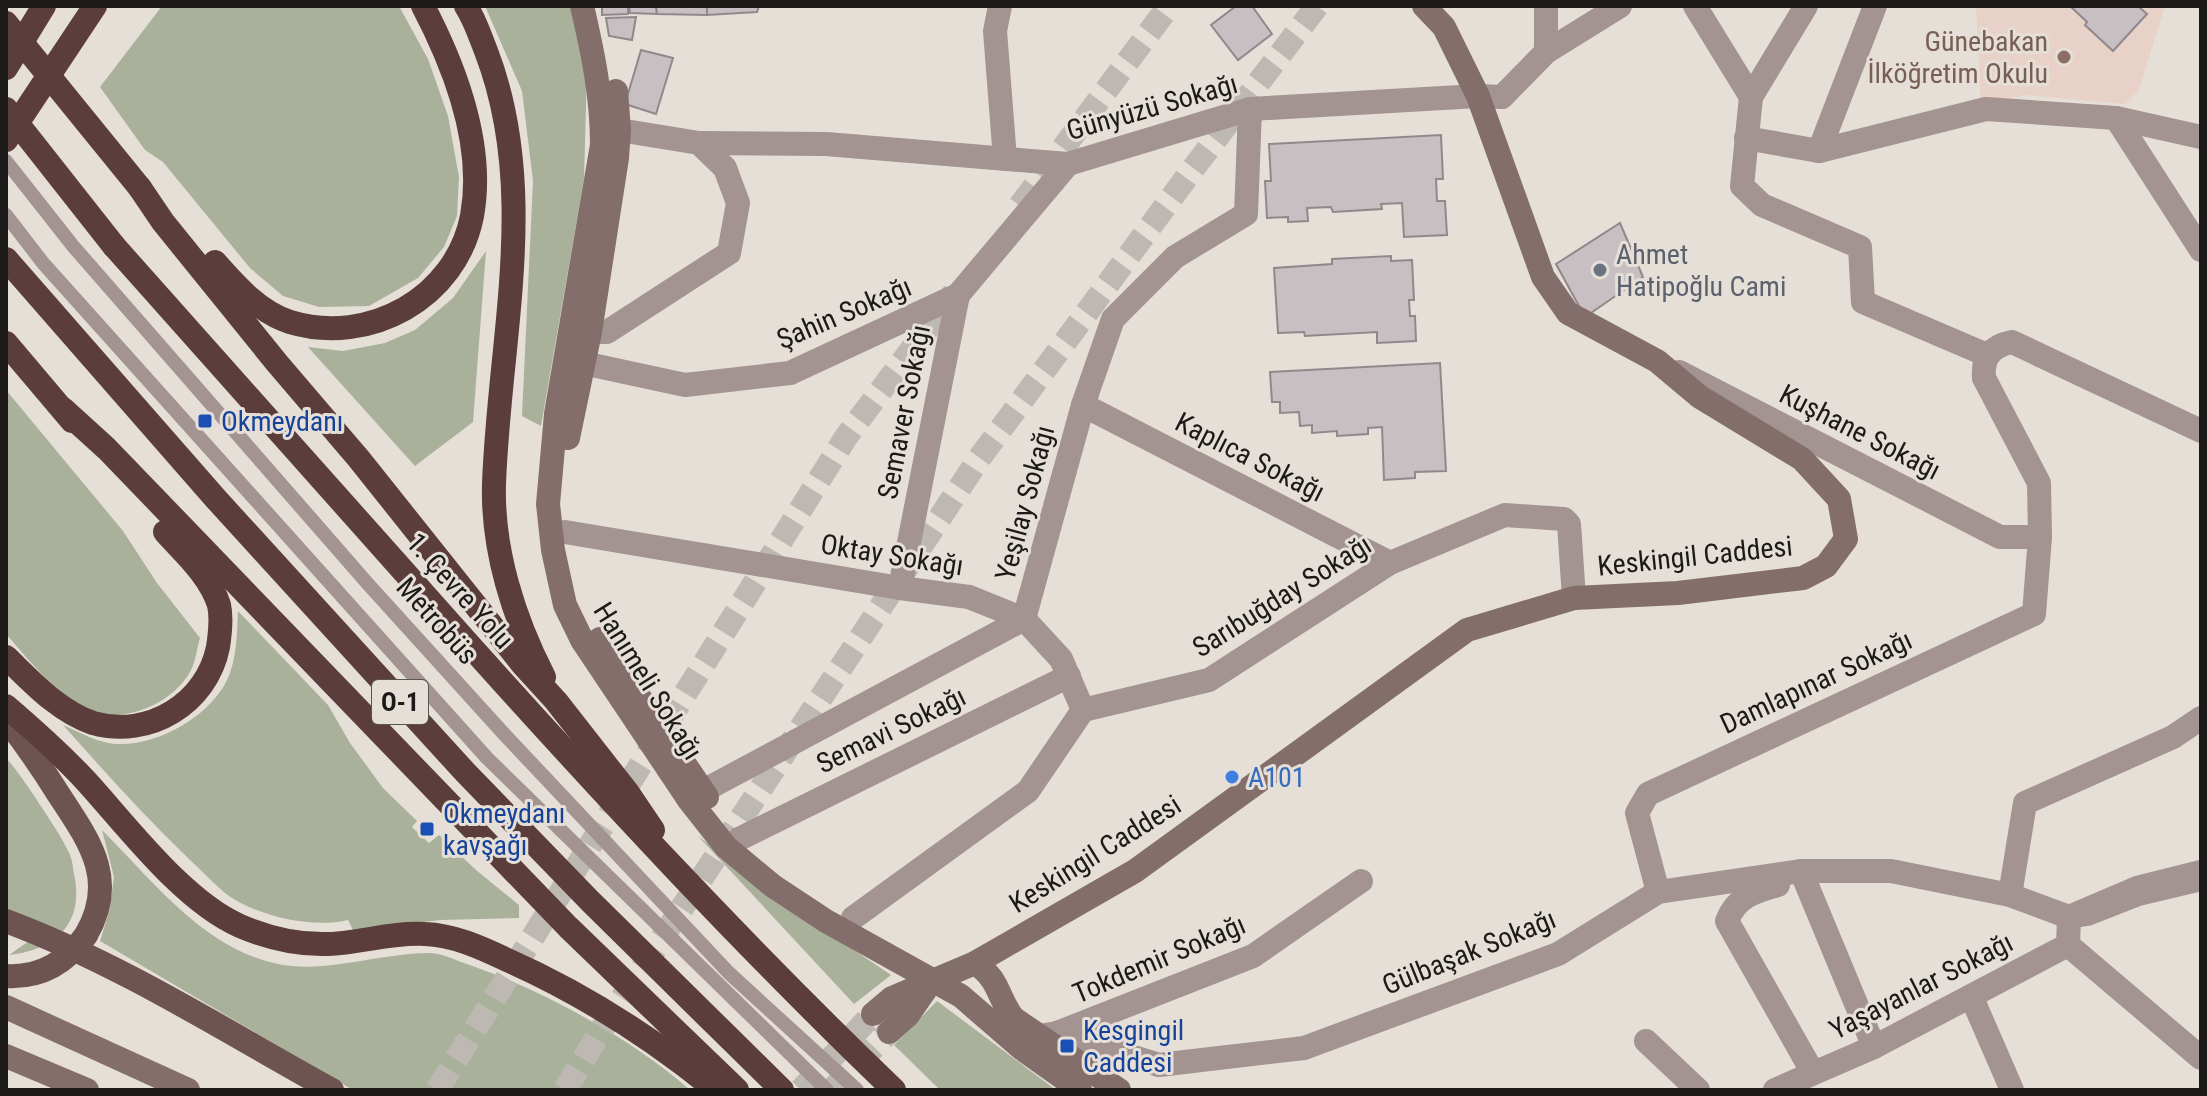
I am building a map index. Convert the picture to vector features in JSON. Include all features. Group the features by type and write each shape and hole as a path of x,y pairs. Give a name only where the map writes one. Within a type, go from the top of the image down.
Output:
{"highway":[{"path":"8,66 27,6"},
{"path":"8,66 44,6"},
{"path":"140,188 165,209 236,286 259,306 289,322 324,328 354,328 386,319 413,305 445,274 466,239 475,185 459,91 423,6"},
{"path":"466,6 498,82 511,145 515,215 494,486 497,529 504,573 516,609 537,664 556,701"},
{"path":"6,140 97,10"},
{"path":"6,23 277,363 556,701 628,793 676,872"},
{"name":"1. Çevre Yolu","path":"6,109 114,246 539,725 676,872 894,1090"},
{"name":"O-1","path":"6,259 339,635 465,772 611,922 782,1090"},
{"path":"6,343 202,573 214,591 220,609 220,634 214,666 197,694 174,713 148,723 124,727 94,723 68,712 6,657"},
{"path":"63,409 127,469 568,927 737,1090"},
{"path":"6,706 58,751 195,896 236,924 267,937 301,943 329,944 425,934 453,938 531,970 598,1006 663,1049 716,1090"}],"main road":[{"name":"Hanımeli Sokağı","path":"582,6 617,158 551,463 548,504 578,599 696,796 733,843 749,849 906,964 940,977 1021,1048 1080,1090"},
{"name":"Hanımeli Sokağı","path":"597,6 616,89 610,128"},
{"name":"Keskingil Caddesi","path":"881,1023 892,998 975,963 1135,871 1467,630 1574,598 1678,593 1803,578 1826,566 1846,539 1839,499 1802,459 1700,397 1657,361 1568,313 1543,277 1478,96 1444,27 1424,6"},
{"name":"Hanımeli Sokağı","path":"558,532 566,451 583,363 580,330"},
{"path":"6,719 42,767 90,845 100,875 101,899 95,919 75,950 39,974 6,976"},
{"path":"6,921 92,959 219,1025 332,1090"},
{"path":"975,963 994,978 1002,1004 1013,1018 1048,1035 1119,1090"},
{"path":"6,1007 188,1090"},
{"path":"6,1056 87,1090"}],"street":[{"path":"1000,6 995,31 1005,159"},
{"path":"1546,6 1546,52"},
{"name":"Günyüzü Sokağı","path":"610,128 699,143 826,144 1068,164 1250,109 1502,97 1546,52 1620,6"},
{"path":"1695,6 1751,97"},
{"path":"1806,6 1751,97 1742,186 1762,205 1860,247 1863,302 1987,355"},
{"path":"1819,151 1875,6"},
{"name":"Yeşilay Sokağı","path":"696,796 1024,619 1083,405 1113,319 1175,257 1246,214 1250,109"},
{"path":"1746,138 1819,151 1986,109 2116,118 2201,137"},
{"path":"2116,118 2200,247"},
{"path":"580,330 607,332 729,253 738,203 725,168 699,143"},
{"name":"Şahin Sokağı","path":"583,363 685,385 790,373 958,295 1068,164"},
{"name":"Semaver Sokağı","path":"900,588 958,295"},
{"path":"2040,537 2039,483 1984,378 1983,364 1987,355 2000,344 2012,342 2201,431"},
{"name":"Kuşhane Sokağı","path":"1657,361 2000,537 2040,537"},
{"name":"Kaplıca Sokağı","path":"1083,405 1390,563"},
{"name":"Sarıbuğday Sokağı","path":"1083,710 1209,680 1390,563 1505,515 1564,519 1569,524 1574,598"},
{"name":"Oktay Sokağı","path":"558,532 969,597 1024,619 1061,659 1083,710"},
{"name":"Damlapınar Sokağı","path":"1658,892 1637,813 1648,794 2034,614 2040,537"},
{"name":"Semavi Sokağı","path":"733,843 1069,676"},
{"path":"847,923 1028,791 1083,710"},
{"path":"2010,895 2025,803 2173,737 2201,718"},
{"name":"Gülbaşak Sokağı","path":"1048,1035 1159,1065 1304,1048 1558,954 1658,892 1802,875 1891,871 2010,895 2069,917"},
{"path":"2069,917 2137,888 2201,872"},
{"path":"1813,1073 1727,921 1733,906 1754,892 1802,875 1874,1047"},
{"path":"2069,917 2087,914 2138,894 2201,879"},
{"name":"Tokdemir Sokağı","path":"1048,1035 1253,956 1361,881"},
{"path":"2069,917 2068,945 2201,1058"},
{"name":"Yaşayanlar Sokağı","path":"1775,1090 1874,1047 2068,945"},
{"path":"1972,998 2012,1090"},
{"path":"1646,1041 1698,1090"}],"lane":[{"name":"Metrobüs","path":"6,161 73,246 368,584 504,734 729,973 857,1090"},
{"name":"Metrobüs","path":"6,215 43,263 487,758 827,1090"}],"shaded area":[{"name":"Günebakan İlköğretim Okulu","path":"1976,6 2165,6 2139,90 2125,104 2025,95 1981,104"}],"green space":[{"path":"162,6 399,6 428,59 448,116 459,177 457,216 444,247 418,278 369,306 319,307 283,296 250,268 163,162 145,150 100,87"},
{"path":"485,6 571,6 587,69 584,179 541,426 522,416 533,181 522,91"},
{"path":"486,251 473,422 415,466 308,347 343,351 385,343 415,330 453,298"},
{"path":"6,390 123,531 157,583 200,638 193,665 184,681 173,693 144,709 111,715 81,707 50,683 6,634"},
{"path":"238,611 328,705 350,743 383,788 417,821 412,827 429,843 439,835 519,905 519,918 441,920 353,930 348,920 301,921 252,908 225,893 189,859 63,725 102,742 116,744 163,735 192,719 216,697 229,676 236,648"},
{"path":"6,758 35,797 70,855 76,896 69,923 61,933 39,948 9,955 49,927 6,910"},
{"path":"102,830 181,910 226,944 251,956 278,964 314,966 411,954 442,955 523,986 583,1016 640,1051 690,1090 353,1090 100,941 109,912 114,877"},
{"path":"698,836 811,921 891,975 854,1004"},
{"path":"937,1001 1056,1090 940,1090 894,1045"}],"building":[{"path":"602,6 628,6 628,14 602,15"},
{"path":"629,6 656,6 657,14 630,13"},
{"path":"656,6 707,6 707,15 657,14"},
{"path":"707,6 759,6 757,12 707,15"},
{"path":"1236,6 1252,6 1272,34 1238,60 1211,25"},
{"path":"2070,6 2138,6 2147,14 2113,51"},
{"path":"636,17 632,40 609,36 606,18"},
{"path":"641,50 673,58 656,114 625,104"},
{"path":"1441,135 1443,179 1436,179 1437,201 1445,201 1447,235 1404,237 1402,203 1381,204 1382,209 1333,212 1331,207 1307,208 1308,221 1288,222 1288,217 1267,218 1265,181 1271,181 1269,144"},
{"name":"Ahmet Hatipoğlu Cami","path":"1620,223 1643,277 1585,317 1556,264"},
{"path":"1391,256 1391,261 1412,260 1414,300 1409,300 1410,316 1415,316 1416,341 1377,343 1377,332 1305,336 1304,332 1278,333 1274,268 1332,264 1332,259"},
{"path":"1440,363 1446,471 1415,472 1415,478 1384,480 1382,427 1368,428 1368,434 1337,436 1337,431 1312,433 1312,425 1300,426 1299,412 1280,413 1280,402 1272,402 1270,372"}],"tunnel":[{"path":"1020,206 1169,6"},
{"path":"565,1090 600,1032 978,460 1317,6"},
{"path":"437,1090 846,437 954,293"},
{"path":"801,1090 873,1014"},
{"path":"832,1090 889,1032"}],"place":[{"name":"Günebakan İlköğretim Okulu","path":"2064,57"},
{"name":"Ahmet Hatipoğlu Cami","path":"1600,270"},
{"name":"Okmeydanı","path":"205,421"},
{"name":"A101","path":"1232,777"},
{"name":"Okmeydanı kavşağı","path":"427,829"},
{"name":"Kesgingil Caddesi","path":"1067,1046"}]}
